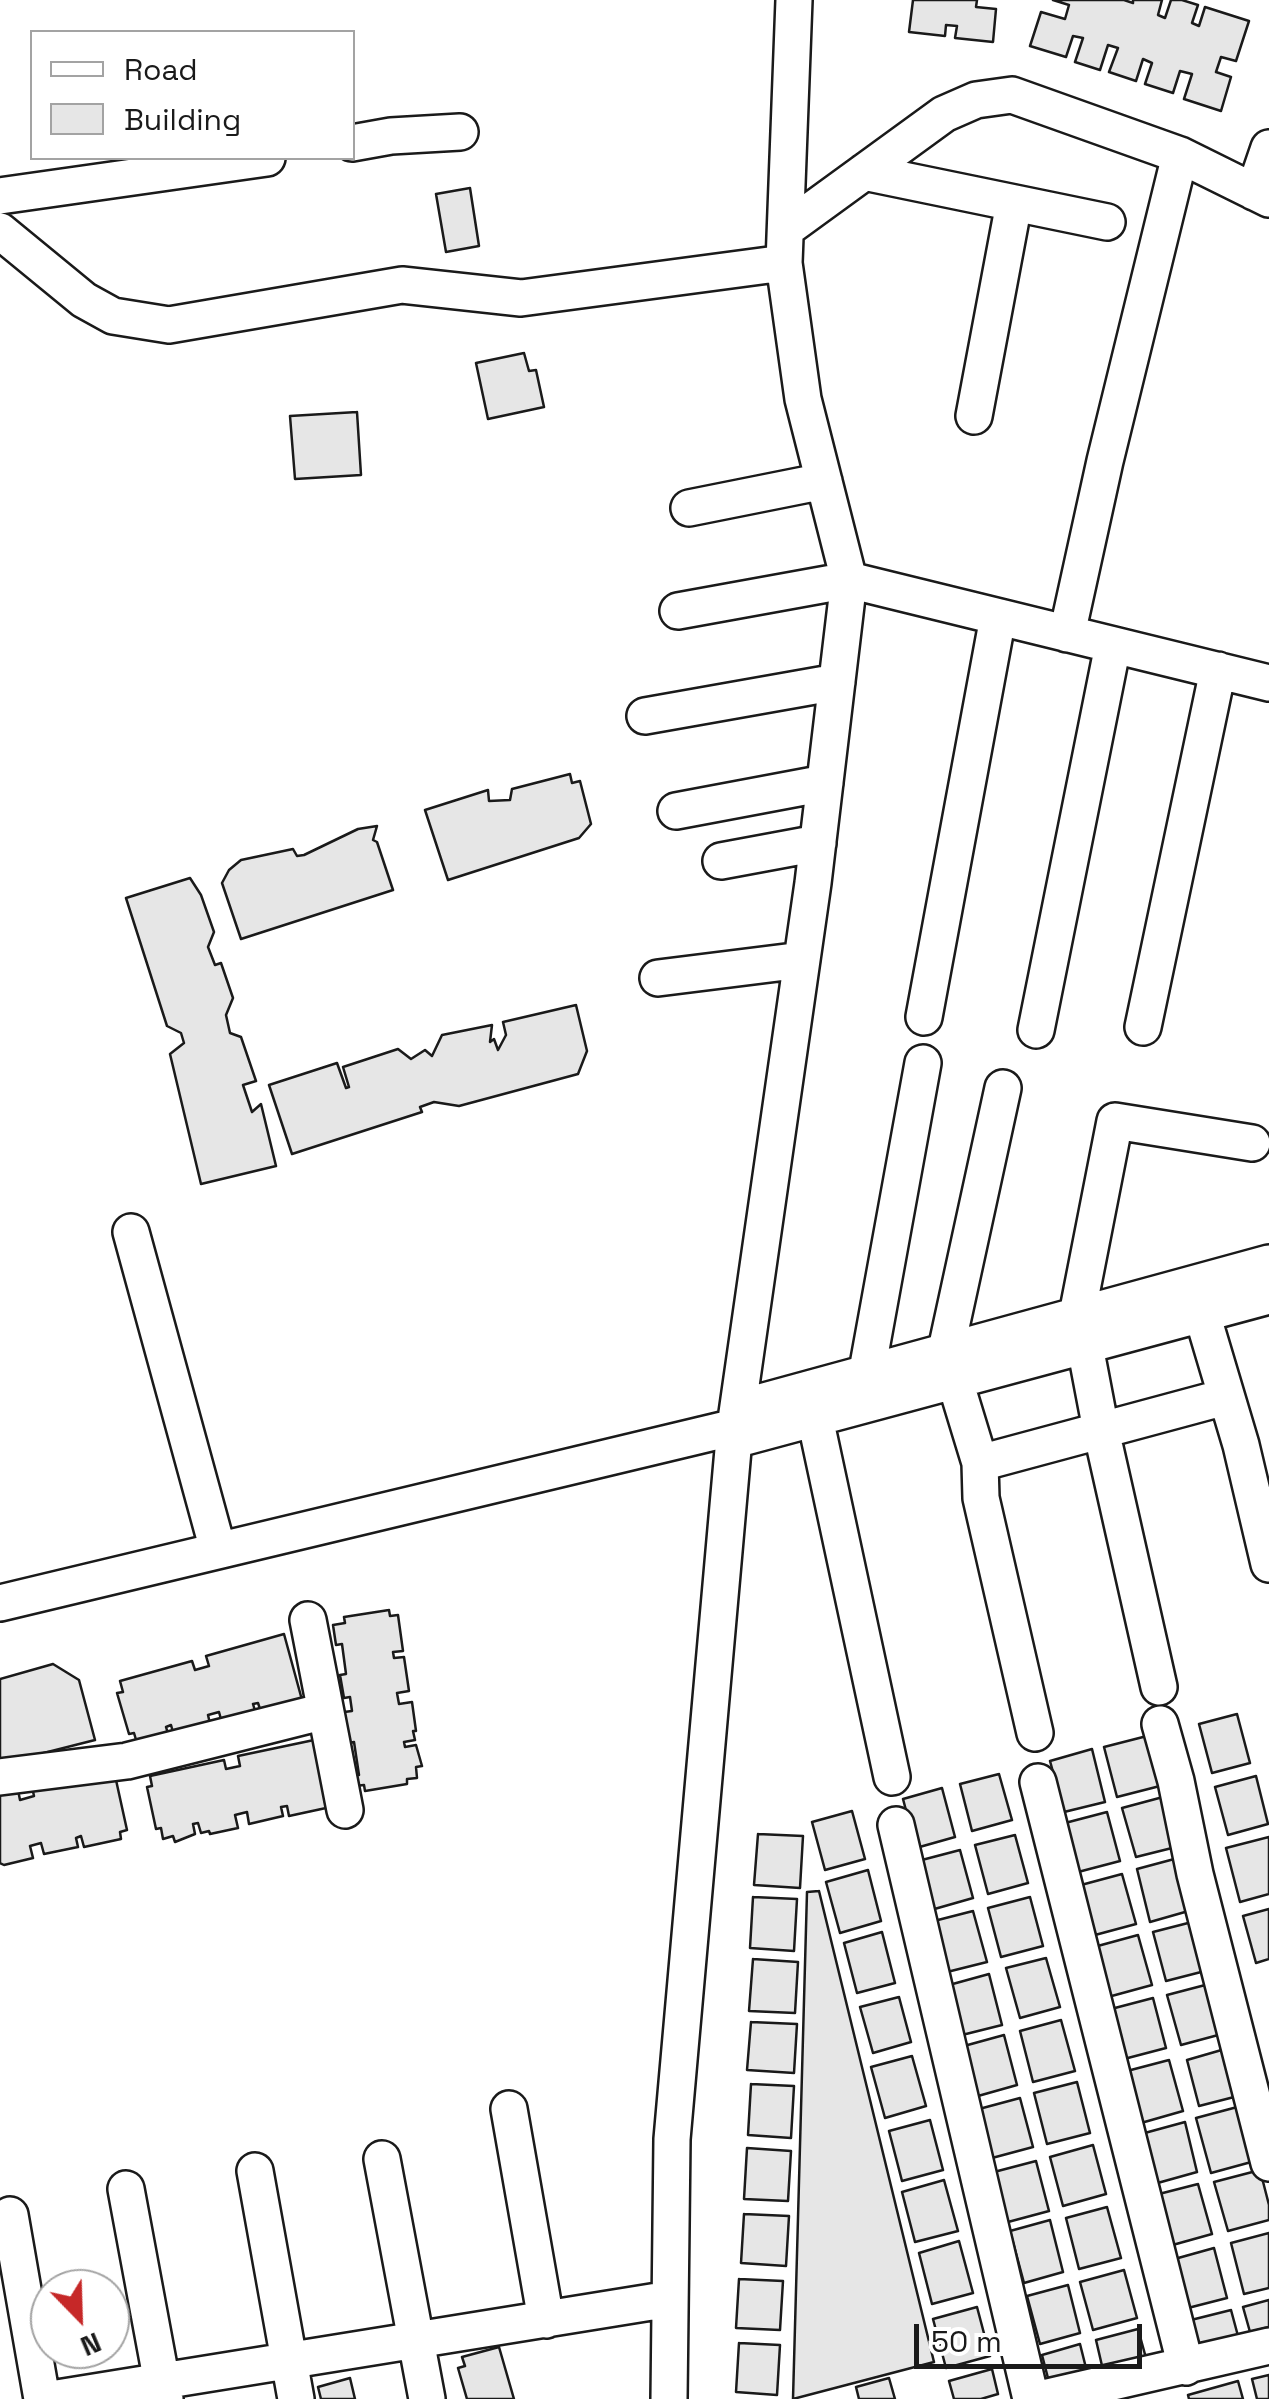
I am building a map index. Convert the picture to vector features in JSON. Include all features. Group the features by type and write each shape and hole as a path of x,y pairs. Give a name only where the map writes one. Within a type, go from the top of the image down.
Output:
{"street":[{"path":"669,2399 672,2139 736,1425 818,843 849,580 803,399 785,246 794,0"},
{"path":"0,231 84,300 113,316 169,325 402,286 521,298 785,246 864,172 944,114 976,100 1012,94 1180,156 1262,195 1269,148"},
{"path":"355,143 391,136 460,132"},
{"path":"1067,634 1180,156"},
{"path":"0,196 253,160"},
{"path":"864,172 1108,222"},
{"path":"974,416 1014,203"},
{"path":"689,508 824,480"},
{"path":"678,612 849,580 1269,683"},
{"path":"924,1017 998,617"},
{"path":"1036,1030 1113,645"},
{"path":"1144,1028 1218,670"},
{"path":"646,716 837,682"},
{"path":"676,811 825,783"},
{"path":"721,861 818,843"},
{"path":"658,978 802,960"},
{"path":"867,1372 923,1063"},
{"path":"1002,1088 950,1366 980,1463 981,1498 1034,1733"},
{"path":"1159,1687 1081,1330 1115,1121 1252,1142"},
{"path":"132,1232 218,1550"},
{"path":"0,1603 736,1425 814,1418 950,1366 1081,1330 1269,1263"},
{"path":"1081,1330 1202,1314 1269,1296"},
{"path":"1202,1314 1242,1445 1269,1564"},
{"path":"736,1425 867,1372 950,1366"},
{"path":"980,1463 1225,1397"},
{"path":"814,1418 892,1777"},
{"path":"308,1620 345,1810"},
{"path":"0,1777 127,1761 325,1711"},
{"path":"1160,1724 1176,1781 1194,1874 1269,2162"},
{"path":"1038,1782 1186,2367"},
{"path":"896,1824 1031,2399"},
{"path":"509,2110 546,2320"},
{"path":"382,2159 428,2399"},
{"path":"255,2171 296,2399"},
{"path":"126,2189 163,2390"},
{"path":"10,2215 42,2399"},
{"path":"51,2399 163,2390 289,2362 670,2299"},
{"path":"1040,2399 1269,2346"}],"building":[{"path":"913,0 977,0 976,7 996,9 993,42 955,38 957,26 946,25 945,36 909,32"},
{"path":"1053,0 1162,0 1158,15 1165,18 1171,0 1182,0 1198,5 1192,23 1199,26 1205,7 1249,21 1236,61 1221,57 1216,72 1231,77 1221,111 1184,99 1192,74 1180,71 1173,93 1145,84 1152,63 1143,59 1136,81 1109,72 1118,48 1108,45 1100,70 1075,62 1083,38 1073,36 1066,57 1030,46 1041,12 1065,19 1069,5"},
{"path":"470,188 479,246 446,252 436,194"},
{"path":"524,353 529,371 536,370 544,407 488,419 476,363"},
{"path":"357,412 361,475 295,479 290,416"},
{"path":"570,774 572,783 580,781 591,824 579,838 448,880 425,810 488,790 489,801 510,800 512,789"},
{"path":"377,826 373,840 393,890 241,939 222,883 241,860 293,849 297,856 304,855 358,829"},
{"path":"190,878 201,895 214,932 208,947 215,965 221,963 233,998 226,1015 230,1033 241,1037 256,1081 243,1085 252,1112 261,1104 276,1166 201,1184 170,1054 184,1043 181,1033 167,1026 126,898"},
{"path":"576,1005 587,1051 578,1074 459,1106 434,1102 420,1107 422,1112 292,1154 269,1085 337,1063 346,1088 349,1087 343,1067 398,1049 411,1059 425,1050 432,1056 442,1035 492,1025 490,1042 494,1039 498,1050 506,1035 503,1022"},
{"path":"389,1610 390,1616 398,1615 403,1651 393,1652 394,1658 404,1657 409,1691 397,1693 399,1704 412,1702 416,1731 415,1740 404,1742 405,1747 416,1745 422,1766 416,1767 417,1778 407,1779 407,1784 365,1791 364,1785 355,1786 354,1775 359,1775 344,1712 352,1711 350,1697 344,1698 340,1675 346,1674 342,1644 336,1645 333,1625 345,1623 344,1617"},
{"path":"284,1634 302,1700 261,1712 258,1703 253,1704 256,1714 222,1723 219,1712 208,1715 211,1728 174,1736 171,1725 166,1727 169,1737 137,1743 134,1733 129,1734 117,1693 123,1692 120,1681 192,1661 195,1670 209,1666 206,1656"},
{"path":"53,1664 79,1680 95,1740 0,1764 0,1679"},
{"path":"1237,1714 1250,1763 1212,1773 1199,1724"},
{"path":"1147,1736 1160,1786 1117,1797 1104,1747"},
{"path":"314,1740 333,1800 325,1802 326,1808 289,1816 287,1806 281,1807 283,1816 249,1824 247,1812 235,1815 238,1828 210,1834 201,1833 198,1823 193,1824 195,1834 175,1842 173,1836 163,1839 161,1828 156,1829 147,1787 152,1786 150,1776 224,1760 226,1769 240,1766 238,1756"},
{"path":"1092,1749 1105,1802 1064,1812 1050,1761"},
{"path":"109,1770 111,1781 116,1780 127,1830 120,1832 121,1839 84,1847 81,1836 76,1838 78,1847 44,1854 41,1843 30,1846 33,1858 0,1863 0,1794 18,1790 20,1800 34,1796 32,1787"},
{"path":"999,1774 1012,1820 972,1831 960,1784"},
{"path":"1256,1776 1268,1824 1228,1835 1215,1787"},
{"path":"942,1788 955,1837 916,1848 903,1799"},
{"path":"1163,1797 1176,1847 1136,1857 1122,1808"},
{"path":"852,1811 865,1859 825,1870 812,1822"},
{"path":"1107,1812 1120,1861 1078,1872 1065,1823"},
{"path":"758,1834 803,1836 800,1888 754,1885"},
{"path":"1015,1835 1028,1883 988,1894 975,1845"},
{"path":"1269,1837 1269,1894 1240,1902 1226,1848"},
{"path":"960,1850 973,1898 931,1910 918,1861"},
{"path":"1178,1858 1192,1910 1150,1922 1137,1869"},
{"path":"868,1870 881,1921 840,1933 826,1882"},
{"path":"1122,1874 1136,1924 1095,1935 1081,1885"},
{"path":"819,1891 934,2362 793,2399 807,1892"},
{"path":"753,1897 797,1899 794,1951 750,1948"},
{"path":"1030,1897 1043,1946 1001,1957 988,1908"},
{"path":"1269,1909 1269,1959 1256,1963 1243,1916"},
{"path":"973,1911 987,1962 947,1972 934,1921"},
{"path":"1192,1922 1205,1971 1166,1981 1153,1932"},
{"path":"882,1932 895,1983 857,1993 844,1943"},
{"path":"1138,1935 1152,1985 1108,1997 1094,1947"},
{"path":"1046,1958 1060,2007 1020,2018 1006,1968"},
{"path":"753,1959 798,1962 795,2013 749,2011"},
{"path":"989,1974 1002,2025 962,2035 949,1985"},
{"path":"1209,1984 1222,2034 1181,2045 1167,1995"},
{"path":"899,1997 911,2042 873,2053 860,2007"},
{"path":"1153,1998 1166,2048 1124,2059 1111,2009"},
{"path":"1061,2020 1075,2071 1033,2082 1020,2031"},
{"path":"751,2022 797,2024 794,2073 747,2070"},
{"path":"1004,2035 1017,2085 978,2096 964,2046"},
{"path":"1225,2049 1238,2096 1199,2106 1187,2060"},
{"path":"912,2056 926,2106 885,2118 871,2067"},
{"path":"1169,2060 1183,2111 1141,2123 1127,2071"},
{"path":"1077,2082 1090,2133 1047,2144 1034,2093"},
{"path":"751,2084 794,2086 791,2138 748,2135"},
{"path":"1020,2098 1033,2147 992,2158 979,2109"},
{"path":"1241,2106 1255,2161 1211,2173 1196,2118"},
{"path":"930,2120 943,2170 902,2181 889,2131"},
{"path":"1185,2122 1197,2172 1154,2184 1141,2134"},
{"path":"1093,2145 1106,2194 1063,2206 1050,2157"},
{"path":"747,2148 791,2151 788,2201 744,2199"},
{"path":"1036,2161 1049,2211 1008,2222 994,2172"},
{"path":"1260,2170 1269,2220 1228,2231 1214,2182"},
{"path":"944,2180 958,2231 915,2242 902,2192"},
{"path":"1198,2184 1212,2234 1169,2246 1155,2195"},
{"path":"1107,2207 1121,2258 1079,2269 1066,2218"},
{"path":"744,2214 789,2216 786,2266 741,2263"},
{"path":"1050,2220 1063,2272 1024,2283 1010,2231"},
{"path":"1269,2233 1269,2288 1244,2294 1231,2243"},
{"path":"959,2241 973,2293 932,2304 919,2253"},
{"path":"1214,2248 1227,2298 1184,2309 1171,2260"},
{"path":"1124,2270 1137,2318 1093,2330 1080,2282"},
{"path":"739,2279 783,2281 780,2330 736,2328"},
{"path":"1068,2285 1080,2333 1040,2344 1027,2296"},
{"path":"1269,2300 1269,2327 1250,2332 1243,2307"},
{"path":"977,2307 990,2356 946,2368 933,2319"},
{"path":"1231,2310 1238,2336 1198,2347 1191,2320"},
{"path":"1138,2329 1146,2358 1103,2370 1096,2340"},
{"path":"739,2343 780,2345 777,2395 736,2392"},
{"path":"1080,2344 1087,2372 1049,2382 1042,2355"},
{"path":"499,2347 514,2399 467,2399 458,2368 465,2366 462,2357"},
{"path":"992,2369 998,2394 981,2399 954,2399 949,2381"},
{"path":"1269,2375 1269,2399 1257,2399 1252,2379"},
{"path":"350,2378 355,2399 321,2399 318,2387"},
{"path":"889,2378 895,2399 859,2399 856,2387"},
{"path":"1238,2381 1243,2399 1189,2399 1188,2395"}]}
